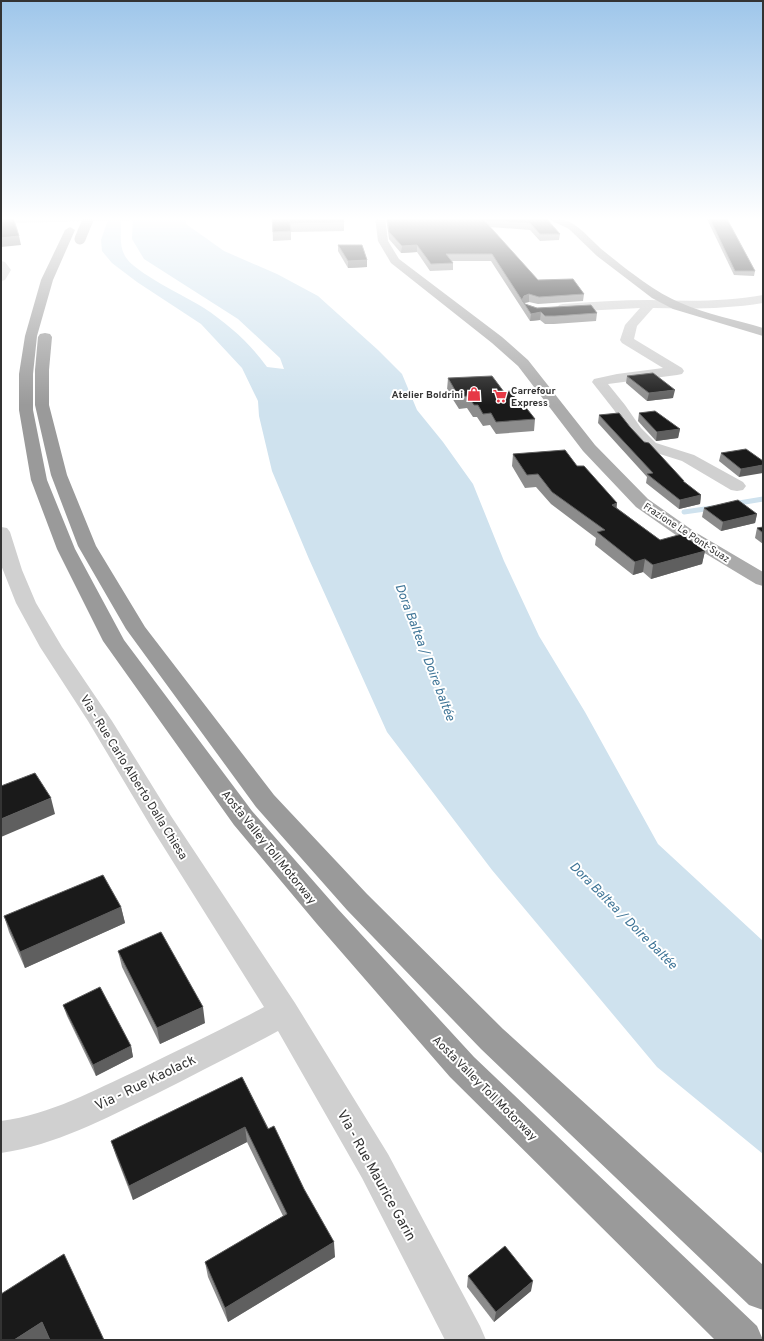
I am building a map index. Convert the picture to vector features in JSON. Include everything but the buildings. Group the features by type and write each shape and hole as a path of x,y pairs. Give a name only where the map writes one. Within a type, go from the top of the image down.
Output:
{"highway":[{"name":"Aosta Valley Toll Motorway","path":"47,280 31,336 26,374 26,410 39,480 66,549 114,641 243,818 327,916 462,1067 743,1340"},
{"path":"62,280 46,331 42,370 42,405 59,475 87,546 136,629 265,801 357,902 492,1039 763,1290"}],"main road":[{"name":"Frazione Le Pont-Suaz","path":"419,280 497,340 523,363 590,448 642,503 689,536 763,580"},
{"path":"635,280 656,295 677,306 763,332"}],"street":[{"path":"551,309 650,304 677,306 743,304 763,299"},
{"path":"650,304 631,325 627,340 677,371 617,378 598,382 620,408 635,432 650,446 688,458 737,486"},
{"name":"Via - Rue Carlo Alberto Dalla Chiesa","path":"1,532 12,570 26,603 51,647 100,721 166,829 284,1012"},
{"name":"Via - Rue Kaolack","path":"1,1137 22,1134 70,1119 236,1038 284,1012"},
{"name":"Via - Rue Maurice Garin","path":"284,1012 375,1166 466,1340"}],"water":[{"name":"Dora Baltea / Doire baltée","path":"134,280 153,280 204,308 238,334 267,367 284,369 280,358 238,319 176,280 287,280 318,296 378,350 402,374 417,410 443,442 473,484 504,561 539,636 585,712 658,844 763,941 763,1154 657,1067 492,870 387,732 309,559 272,471 259,416 258,401 242,368 201,324"}],"waterway":[{"path":"733,504 763,499"},
{"path":"684,512 712,508"}],"place":[{"name":"Atelier Boldrini","path":"474,394"},
{"name":"Carrefour Express","path":"500,396"}]}
